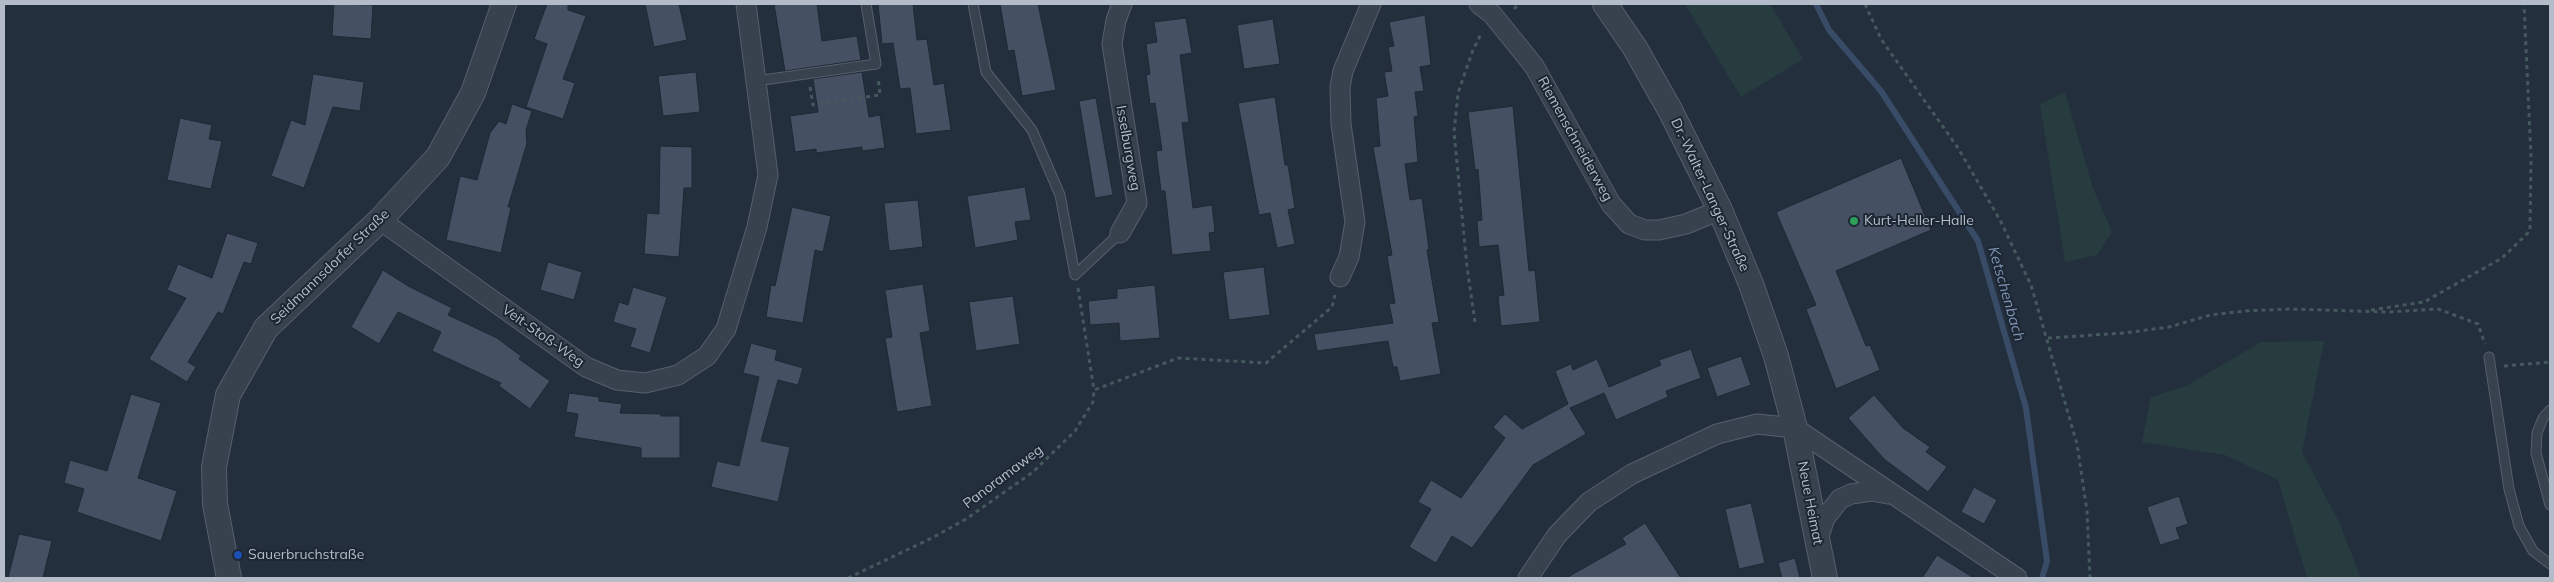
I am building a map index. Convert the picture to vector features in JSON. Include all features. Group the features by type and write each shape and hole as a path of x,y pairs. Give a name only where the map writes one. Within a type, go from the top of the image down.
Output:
{"street":[{"name":"Seidmannsdorfer Straße","path":"229,578 215,504 214,467 228,395 266,328 380,220 438,157 473,94 504,4"},
{"name":"Veit-Stoß-Weg","path":"380,220 586,367 617,380 645,382 678,375 707,356 726,329 757,227 768,175 746,4"},
{"name":"Isselburgweg","path":"1120,233 1137,203 1112,44 1116,20 1122,4"},
{"path":"1340,277 1349,257 1355,222 1341,124 1340,87 1344,72 1371,4"},
{"name":"Dr.-Walter-Langer-Straße","path":"1605,4 1635,48 1657,86 1720,210 1764,320 1796,428"},
{"name":"Riemenschneiderweg","path":"1485,9 1534,66 1611,204 1629,224 1645,230 1659,230 1686,224 1720,210"},
{"path":"1528,578 1557,535 1589,502 1632,474 1717,434 1757,424 1796,428 2017,578"},
{"name":"Neue Heimat","path":"1796,428 1826,578"},
{"path":"1818,539 1825,518 1840,499 1851,494 1872,491 1891,494"}],"lane":[{"path":"756,81 876,64 866,4"},
{"path":"973,4 986,72 1032,130 1060,195 1076,275"},
{"name":"Isselburgweg","path":"1076,275 1120,233"},
{"path":"2489,357 2509,489 2519,526 2534,551 2550,564"},
{"path":"2550,410 2543,418 2537,432 2536,453 2550,505"}],"path":[{"path":"1865,4 1881,39 1958,148 2000,220 2031,285 2048,338 2077,444 2087,510 2090,578"},
{"path":"2363,312 2424,302 2502,258 2530,231 2531,157 2524,4"},
{"path":"1475,322 1467,267 1454,132 1458,94 1485,9"},
{"path":"808,74 813,105 880,95 876,64"},
{"path":"1076,275 1094,390 1178,358 1266,363 1332,307 1340,277"},
{"path":"2048,338 2124,333 2169,327 2210,315 2246,311 2289,309 2363,312 2438,309 2478,324 2489,357"},
{"path":"2490,368 2550,362"},
{"name":"Panoramaweg","path":"848,578 932,538 966,519 1033,472 1075,431 1094,402 1094,390"}],"green space":[{"path":"1685,4 1770,4 1803,59 1741,97"},
{"path":"2065,92 2093,188 2112,232 2097,255 2065,262 2040,104"},
{"path":"2324,341 2302,452 2339,522 2361,578 2307,578 2278,480 2225,455 2142,442 2151,397 2186,386 2261,342"}],"building":[{"path":"334,4 373,5 371,39 332,36"},
{"path":"547,4 568,4 568,10 586,16 563,79 575,83 563,119 526,107 547,44 534,39"},
{"path":"645,4 679,4 687,40 654,47"},
{"path":"774,4 817,4 822,41 857,36 861,60 785,71"},
{"path":"878,4 913,4 917,40 927,39 934,85 944,83 951,130 916,134 910,88 900,89 893,43 882,44"},
{"path":"1000,4 1038,4 1056,90 1022,96 1014,50 1008,51"},
{"path":"1425,15 1431,65 1420,67 1424,91 1415,92 1418,116 1414,117 1418,162 1405,164 1410,200 1422,198 1429,249 1427,250 1439,322 1432,323 1441,374 1400,381 1397,367 1393,367 1388,341 1317,351 1314,334 1393,323 1389,304 1395,303 1387,256 1392,255 1373,147 1380,146 1376,98 1388,96 1384,72 1392,71 1388,47 1394,46 1389,22"},
{"path":"1186,18 1192,53 1180,55 1189,122 1182,123 1193,208 1212,205 1215,232 1209,233 1211,251 1172,255 1165,191 1161,191 1156,151 1162,150 1155,103 1150,104 1146,75 1150,74 1146,44 1157,42 1154,22"},
{"path":"1273,19 1280,64 1244,69 1237,25"},
{"path":"696,72 700,112 663,116 658,76"},
{"path":"862,72 869,117 880,115 885,148 862,151 862,147 816,153 816,149 795,152 790,116 818,112 813,79"},
{"path":"313,74 364,82 360,111 333,107 304,188 271,176 291,120 305,125"},
{"path":"1275,97 1285,165 1288,165 1295,208 1288,210 1295,244 1277,248 1270,213 1259,215 1238,103"},
{"path":"1096,98 1113,195 1095,198 1079,101"},
{"path":"512,104 532,111 526,130 527,143 508,207 511,207 501,253 446,240 460,176 477,180 490,133 499,121 506,124"},
{"path":"1513,106 1529,271 1535,270 1540,322 1501,326 1498,296 1504,295 1498,245 1479,247 1477,221 1482,220 1478,169 1475,170 1468,112"},
{"path":"180,118 212,125 209,139 222,141 211,189 167,180"},
{"path":"660,146 692,147 692,188 684,188 679,257 644,254 647,213 659,214"},
{"name":"Kurt-Heller-Halle","path":"1901,158 1931,230 1836,271 1866,346 1870,345 1880,370 1836,389 1806,309 1816,305 1776,212"},
{"path":"1025,187 1031,220 1015,222 1018,240 975,248 967,196"},
{"path":"918,200 923,247 889,251 884,203"},
{"path":"792,207 831,216 823,252 815,250 803,323 766,317 771,285 775,286"},
{"path":"227,233 258,243 251,264 244,262 223,314 218,312 188,362 196,367 187,382 149,359 186,298 167,290 178,264 212,278"},
{"path":"548,262 582,272 574,300 540,290"},
{"path":"1264,267 1270,315 1229,320 1223,272"},
{"path":"383,270 408,286 452,308 448,315 497,338 521,356 519,359 550,381 530,409 499,386 501,383 432,351 441,332 398,312 379,344 351,327"},
{"path":"923,284 930,331 920,333 932,406 897,412 885,338 892,337 885,290"},
{"path":"1155,285 1160,338 1120,341 1119,323 1090,325 1088,301 1117,298 1117,289"},
{"path":"633,287 667,297 650,353 630,347 636,329 613,322 619,302 628,305"},
{"path":"1013,296 1020,344 976,351 969,302"},
{"path":"751,343 777,350 775,360 803,368 798,385 778,380 761,441 790,447 778,502 711,487 717,461 739,466 759,377 743,373"},
{"path":"1691,349 1701,378 1666,391 1668,397 1616,420 1604,393 1570,408 1586,434 1533,465 1472,548 1452,536 1436,563 1409,547 1431,509 1418,502 1431,480 1461,498 1505,438 1493,427 1505,414 1522,429 1568,404 1555,371 1571,364 1573,370 1597,359 1609,387 1661,365 1659,360"},
{"path":"1741,356 1751,385 1717,397 1707,368"},
{"path":"569,393 599,397 599,401 622,404 620,413 680,416 680,458 641,458 641,448 574,437 578,414 566,412"},
{"path":"131,394 161,403 138,478 177,491 161,541 77,512 84,489 64,483 70,460 107,471"},
{"path":"1874,395 1903,428 1930,447 1926,452 1947,467 1928,492 1884,459 1848,418"},
{"path":"1974,487 1997,500 1984,524 1961,512"},
{"path":"2179,496 2188,524 2176,528 2180,539 2160,545 2147,507"},
{"path":"1751,503 1765,563 1739,569 1725,509"},
{"path":"1645,523 1681,578 1566,578 1626,544 1622,538"},
{"path":"19,534 52,541 43,578 8,578"},
{"path":"1937,555 1974,578 1922,578"},
{"path":"1795,558 1800,578 1782,578 1778,563"}],"waterway":[{"name":"Ketschenbach","path":"1816,4 1829,30 1881,91 1978,241 2026,408 2047,561 2042,578"}],"place":[{"name":"Kurt-Heller-Halle","path":"1854,221"},
{"name":"Sauerbruchstraße","path":"238,555"}]}
